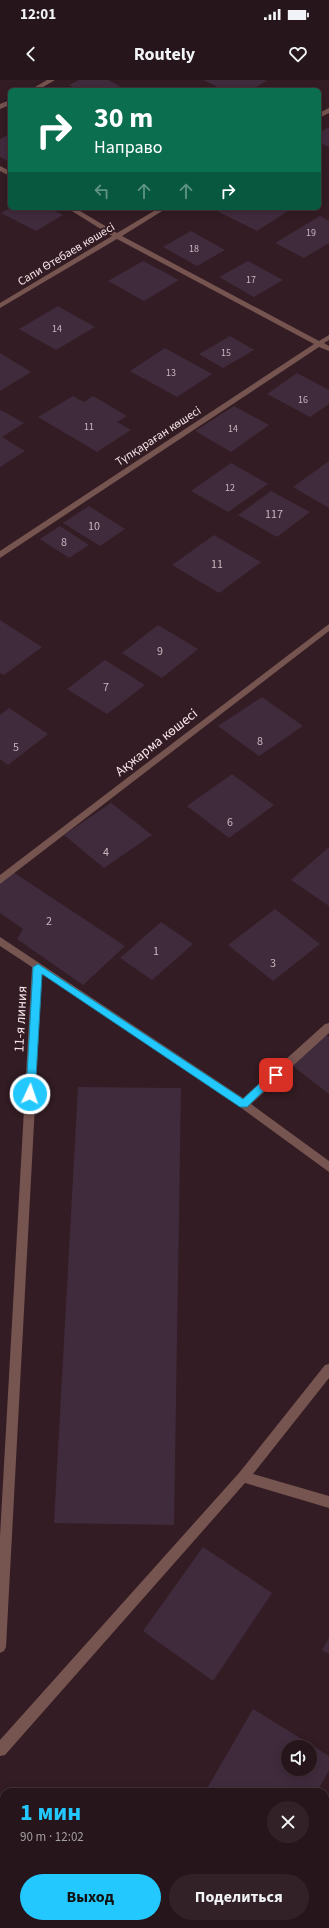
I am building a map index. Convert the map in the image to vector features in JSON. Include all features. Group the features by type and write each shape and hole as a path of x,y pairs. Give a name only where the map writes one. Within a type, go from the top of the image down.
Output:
{"street":[{"path":"37,88 52,80"},
{"path":"73,210 117,236 329,349"},
{"name":"Сапи Өтебаев көшесі","path":"0,306 161,210"},
{"name":"Түпқараған көшесі","path":"0,555 329,337"},
{"name":"Ақжарма көшесі","path":"0,880 329,627"},
{"path":"0,941 244,1104 329,1168"},
{"name":"11-я линия","path":"0,1647 38,967"},
{"path":"244,1104 329,1027"},
{"path":"0,1750 243,1477 329,1369"},
{"path":"243,1477 329,1502"}],"building":[{"path":"79,80 108,80 120,86 116,88 74,88 69,85"},
{"path":"203,80 267,81 255,88 220,88"},
{"path":"329,127 329,147 321,144 321,132"},
{"path":"8,135 8,161 0,157 0,139"},
{"path":"8,209 53,210 63,215 36,231 1,213"},
{"path":"215,210 288,211 257,231"},
{"path":"320,216 329,221 329,243 304,258 275,243"},
{"path":"191,231 225,250 197,266 163,247"},
{"path":"143,261 179,280 144,301 108,281"},
{"path":"248,261 283,280 254,297 219,277"},
{"path":"58,306 95,327 56,350 19,329"},
{"path":"230,336 254,350 223,368 199,354"},
{"path":"165,348 212,374 177,397 130,371"},
{"path":"0,353 31,372 0,391"},
{"path":"297,373 329,390 329,404 310,417 267,394"},
{"path":"73,396 84,402 93,396 127,416 117,422 131,430 97,452 38,417"},
{"path":"234,406 269,425 231,452 195,431"},
{"path":"1,410 24,423 2,437 25,451 0,467 0,411"},
{"path":"329,461 329,508 293,487"},
{"path":"231,463 268,484 228,512 191,491"},
{"path":"271,491 310,512 277,537 238,515"},
{"path":"89,506 125,529 100,546 63,523"},
{"path":"60,526 89,545 69,558 40,539"},
{"path":"214,535 261,562 219,593 172,565"},
{"path":"0,620 42,647 4,675 0,673"},
{"path":"158,625 198,649 162,678 122,653"},
{"path":"105,660 145,685 107,714 67,689"},
{"path":"262,697 303,726 259,756 218,726"},
{"path":"9,708 48,734 8,765 0,759 0,715"},
{"path":"232,774 274,805 229,838 187,806"},
{"path":"111,803 152,835 104,868 64,835"},
{"path":"329,847 329,906 291,880"},
{"path":"13,872 125,946 83,985 17,939 23,929 0,913 0,882"},
{"path":"275,909 320,944 273,981 228,945"},
{"path":"161,922 193,944 152,980 120,958"},
{"path":"324,1033 329,1037 329,1094 289,1063"},
{"path":"78,1087 181,1088 174,1525 54,1523"},
{"path":"203,1547 272,1593 213,1681 143,1631"},
{"path":"329,1638 329,1654 322,1650"},
{"path":"253,1709 303,1740 281,1740 281,1776 317,1776 317,1749 329,1756 329,1770 319,1788 207,1788"}],"route":[{"path":"30,1094 38,967 244,1104 276,1075"}]}
